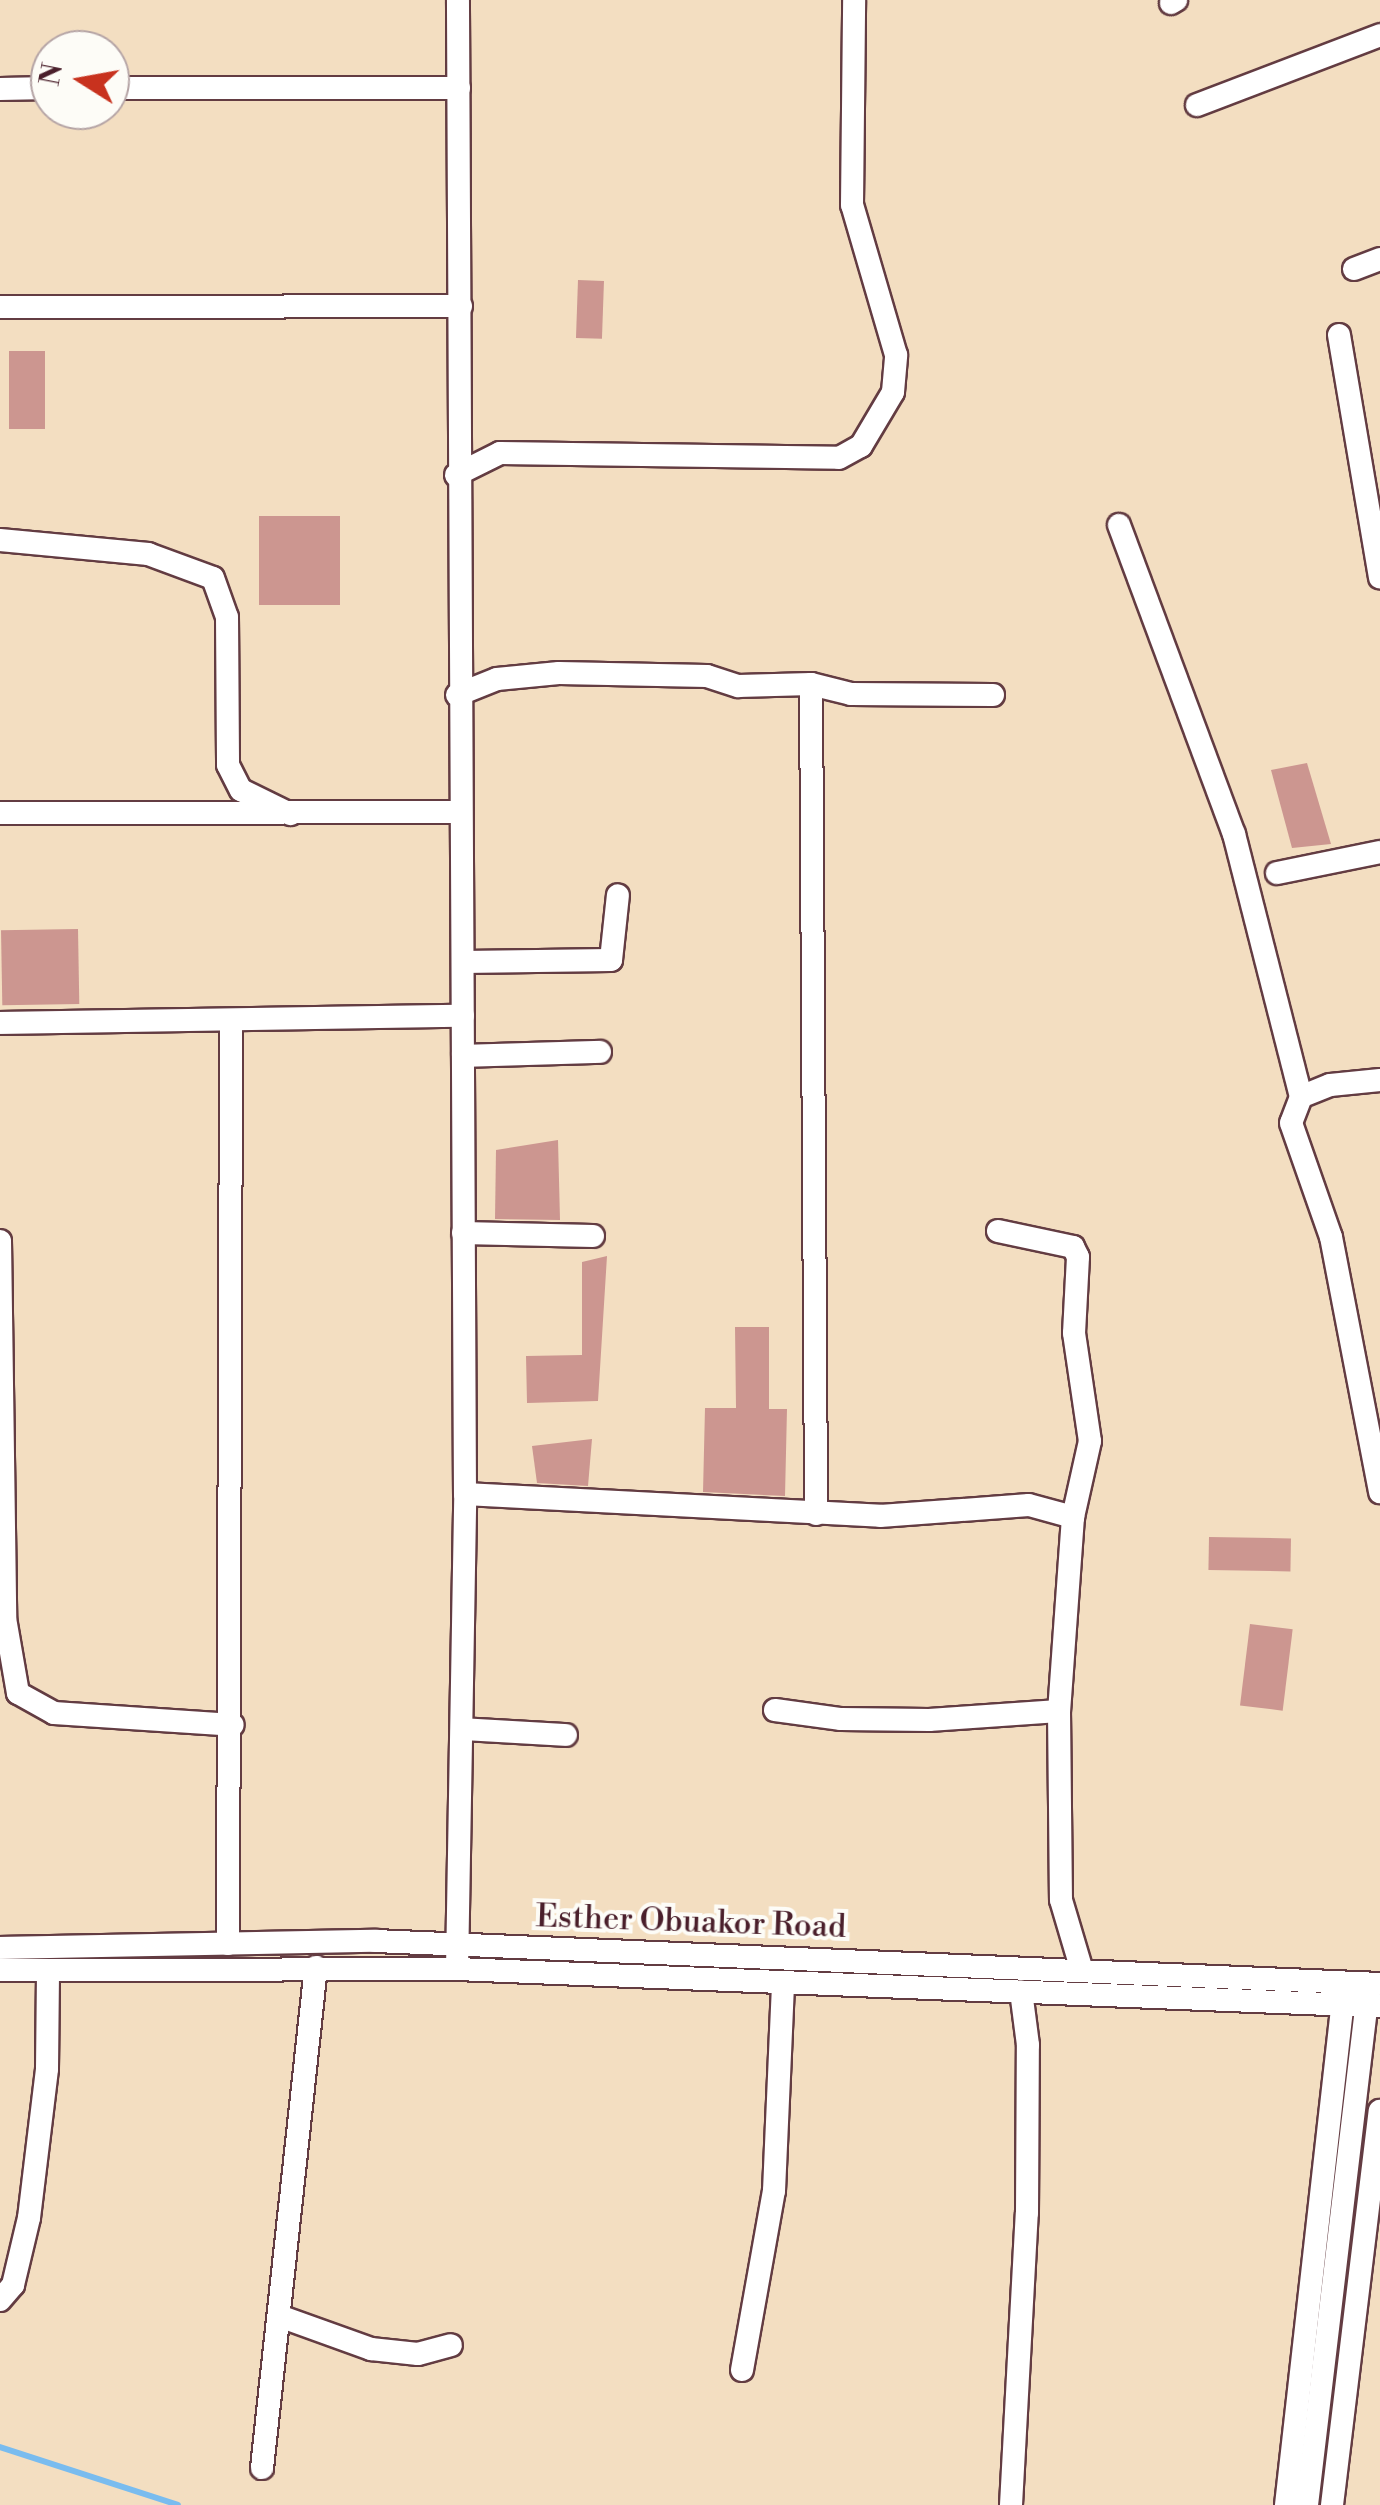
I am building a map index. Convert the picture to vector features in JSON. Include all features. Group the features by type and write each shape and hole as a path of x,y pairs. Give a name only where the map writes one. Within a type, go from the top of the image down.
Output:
{"street":[{"path":"456,1969 465,1494 463,962 457,696 456,475 461,306 458,0"},
{"path":"456,475 500,453 839,458 861,446 887,406 896,355 852,206 854,0"},
{"path":"1197,105 1380,35"},
{"path":"0,89 30,88"},
{"path":"130,88 459,88"},
{"path":"1354,269 1380,259"},
{"path":"0,307 461,306"},
{"path":"1339,335 1380,578"},
{"path":"1119,525 1234,834 1300,1097 1291,1123 1331,1237 1380,1492"},
{"path":"0,540 148,554 213,578 223,591 227,617 228,764 241,790 290,814"},
{"path":"457,696 497,679 558,673 811,684 851,694 994,696"},
{"path":"811,684 816,1514"},
{"path":"0,813 461,812"},
{"path":"1277,873 1380,852"},
{"path":"463,962 611,960 618,947 618,895"},
{"path":"0,1024 463,1016"},
{"path":"228,1944 233,1726 230,1020"},
{"path":"463,1056 600,1052"},
{"path":"1300,1097 1330,1085 1380,1080"},
{"path":"998,1231 1073,1247 1078,1257 1074,1333 1090,1441 1073,1517 1059,1711 1061,1900 1082,1970"},
{"path":"463,1233 593,1236"},
{"path":"0,1241 5,1618 18,1693 54,1713 233,1726"},
{"path":"465,1494 816,1514 1029,1505 1073,1517"},
{"path":"776,1710 841,1720 929,1720 1059,1711"},
{"path":"462,1729 566,1735"},
{"name":"Esther Obuakor Road","path":"0,1948 458,1945 1082,1970 1374,1995"},
{"path":"262,2468 282,2318 316,1968"},
{"name":"Esther Obuakor Road","path":"0,1970 456,1969 1020,1991 1343,1993"},
{"path":"0,2300 13,2285 29,2218 48,2069 48,1970"},
{"path":"742,2370 774,2191 783,1982"},
{"path":"1011,2505 1027,2213 1028,2045 1020,1991"},
{"path":"1286,2505 1343,1993"},
{"path":"1306,2505 1374,1995"},
{"path":"1332,2505 1380,2111"},
{"path":"282,2318 371,2349 418,2354 452,2345"}],"building":[{"path":"578,280 604,281 602,339 576,338"},
{"path":"9,351 45,351 45,429 9,429"},
{"path":"259,516 340,516 340,605 259,605"},
{"path":"1307,763 1331,844 1292,848 1271,770"},
{"path":"78,929 79,1004 2,1005 1,930"},
{"path":"558,1140 560,1220 495,1219 496,1150"},
{"path":"607,1256 598,1401 527,1403 526,1356 582,1355 582,1262"},
{"path":"735,1327 769,1327 769,1409 787,1409 785,1496 703,1492 705,1408 736,1408"},
{"path":"592,1439 588,1486 537,1483 532,1446"},
{"path":"1209,1537 1291,1538 1290,1571 1208,1570"},
{"path":"1250,1624 1293,1629 1283,1711 1240,1705"}],"waterway":[{"path":"0,2447 178,2505"}]}
